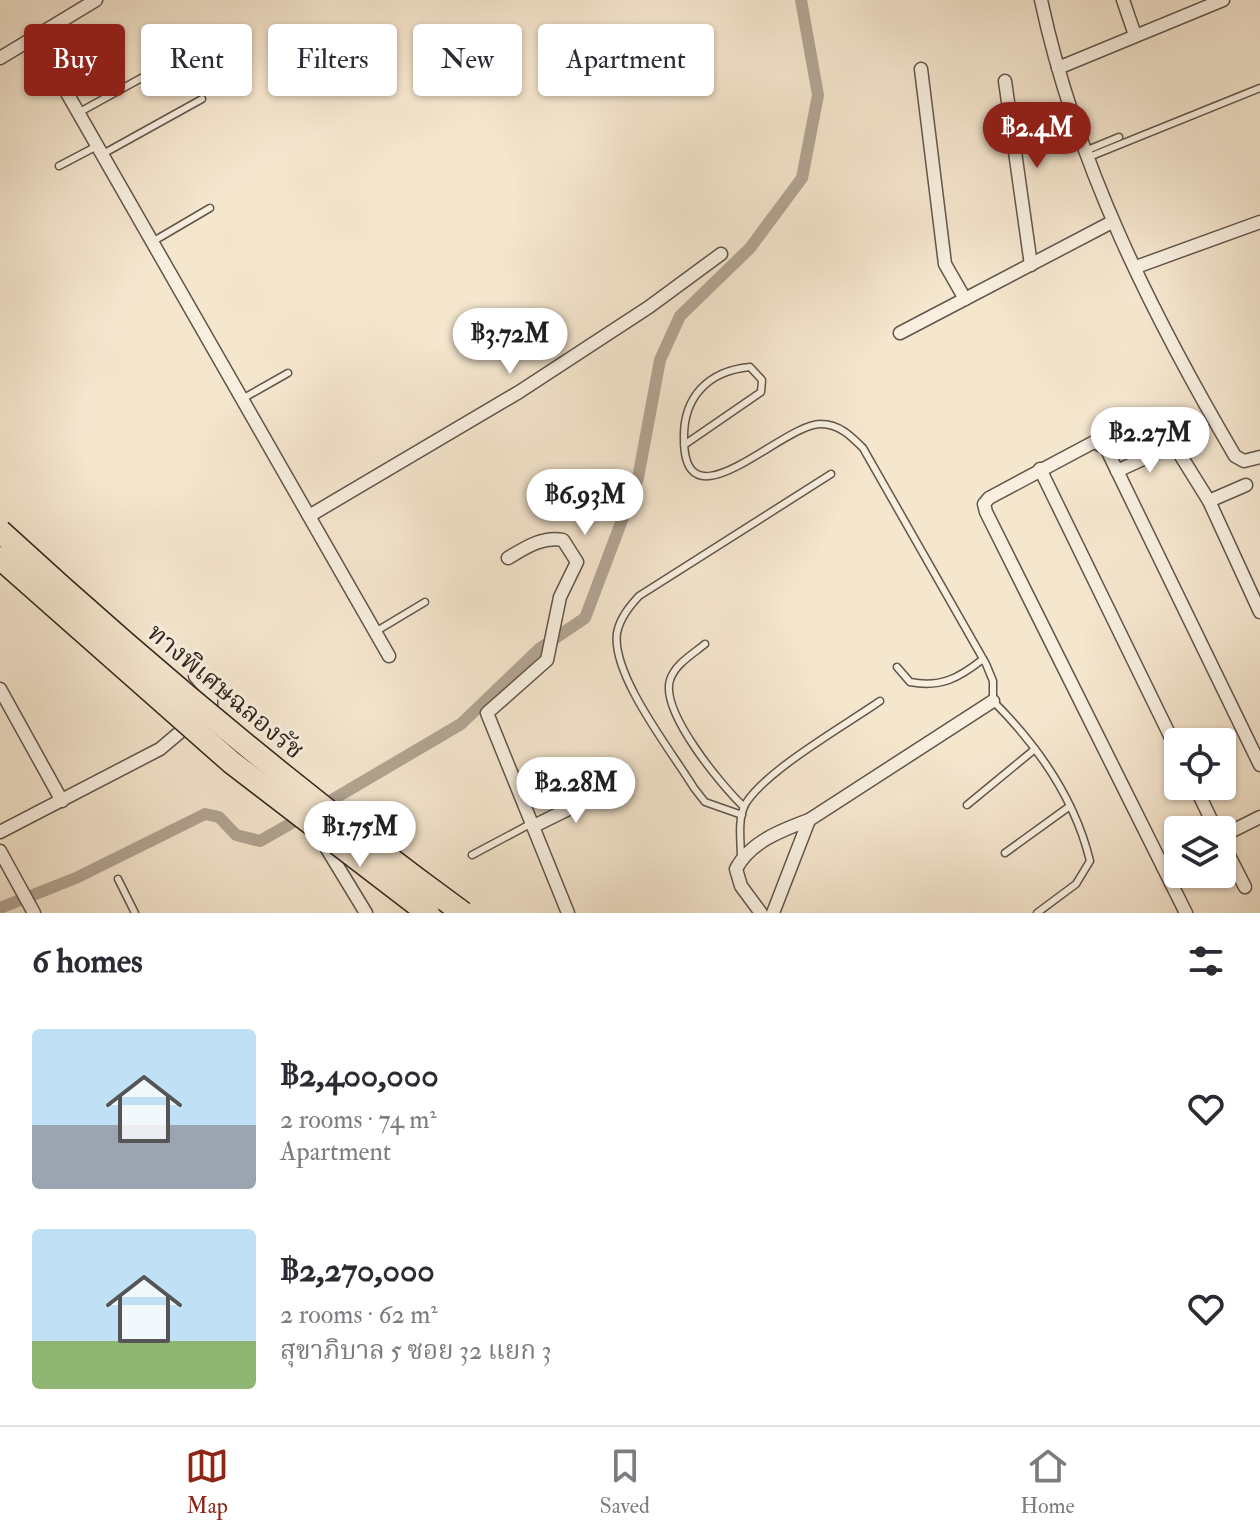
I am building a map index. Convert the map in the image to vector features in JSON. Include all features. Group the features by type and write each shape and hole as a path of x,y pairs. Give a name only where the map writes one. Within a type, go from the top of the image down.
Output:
{"highway":[{"name":"ทางพิเศษฉลองรัช","path":"0,531 106,629 237,739 373,847 463,913"},
{"name":"ทางพิเศษฉลองรัช","path":"0,558 231,762 428,913"}],"street":[{"path":"56,24 96,0"},
{"path":"1041,0 1058,68 1112,222 1202,400 1235,456 1244,461 1260,457"},
{"path":"1123,0 1135,35"},
{"path":"1058,68 1223,0"},
{"path":"0,58 24,44"},
{"path":"921,69 945,264 965,299"},
{"path":"1005,81 1031,265"},
{"path":"68,96 389,656"},
{"path":"900,333 1112,222"},
{"path":"1136,267 1260,222"},
{"path":"309,516 519,392 640,314 721,254"},
{"path":"1186,913 986,512 984,504 989,498 1094,442 1106,448 1260,765"},
{"path":"1117,471 1165,449 1176,448 1209,501 1260,612"},
{"path":"1040,469 1166,728"},
{"path":"1209,501 1246,485"},
{"path":"508,558 538,542 554,538 563,540 573,550 575,567 560,597 547,660 487,713 568,913"},
{"path":"0,832 175,740 211,706 211,695 195,676"},
{"path":"0,689 62,801"},
{"path":"761,913 741,886 736,869 741,858 774,834 809,820 993,701"},
{"path":"534,824 603,792"},
{"path":"1236,831 1260,817"},
{"path":"773,913 809,820"},
{"path":"324,844 366,913"},
{"path":"0,851 34,913"},
{"path":"1236,868 1245,887"}],"lane":[{"path":"78,113 141,78"},
{"path":"1086,155 1260,88"},
{"path":"59,166 99,150 202,99"},
{"path":"1086,155 1119,137"},
{"path":"152,242 210,208"},
{"path":"684,445 761,392 762,380 750,367 741,368 694,394 684,419 684,445 687,464 698,476 708,478 726,473 795,432 820,424 844,430 863,448 983,659 993,681 993,701 1035,749 1070,806 1090,861 1076,884 1037,913"},
{"path":"242,399 288,373"},
{"path":"743,811 705,802 694,788 630,685 618,651 617,633 624,612 639,596 831,474"},
{"path":"375,632 425,602"},
{"path":"705,644 677,668 669,693 676,715 743,811"},
{"path":"897,667 910,682 938,685 963,674 983,659"},
{"path":"741,858 743,811 774,775 880,701"},
{"path":"967,805 1035,749"},
{"path":"1005,853 1070,806"},
{"path":"472,855 534,824"},
{"path":"118,879 135,913"}],"waterway":[{"path":"320,807 461,724 539,649 585,618 638,478 660,360 680,316 750,248 802,178 818,95 801,0"},
{"path":"0,908 76,878 205,814 219,817 236,835 260,841 304,816"}]}
